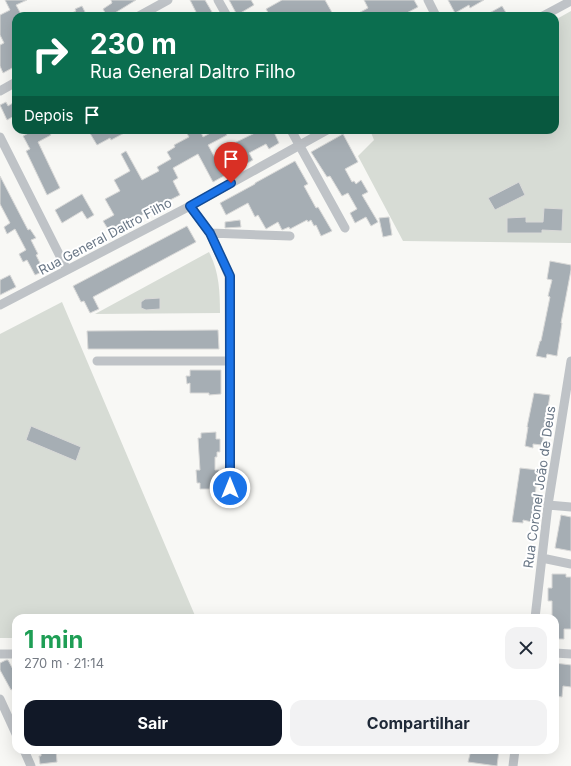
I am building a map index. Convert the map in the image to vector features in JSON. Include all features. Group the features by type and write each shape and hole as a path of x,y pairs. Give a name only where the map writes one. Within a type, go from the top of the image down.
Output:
{"street":[{"path":"146,12 168,0"},
{"path":"218,0 225,12"},
{"path":"428,0 434,12"},
{"path":"550,12 571,1"},
{"path":"0,91 12,84"},
{"path":"293,134 345,228"},
{"name":"Rua General Daltro Filho","path":"0,306 190,206 320,134"},
{"path":"0,137 67,270"},
{"path":"190,206 210,233 230,276 230,488"},
{"path":"210,233 290,236"},
{"path":"97,360 230,361"},
{"name":"Rua Coronel João de Deus","path":"535,614 548,505 571,361"},
{"path":"548,505 571,507"},
{"path":"542,558 571,564"},
{"path":"559,653 571,654"},
{"path":"0,654 12,654"},
{"path":"0,699 12,725"},
{"path":"26,754 31,766"},
{"path":"513,766 515,754"}],"shaded area":[{"path":"571,11 571,243 403,241 358,156 374,140 372,134 559,134 559,18"},
{"path":"209,252 215,266 218,281 220,313 95,314"},
{"path":"62,302 194,614 12,614 12,638 0,638 0,334"}],"building":[{"path":"5,0 27,0 16,5 20,12 12,12 12,68 3,73 0,66 0,45 4,43 0,35 0,15 10,10"},
{"path":"111,0 136,0 116,12 105,12 103,9 112,3"},
{"path":"190,0 205,0 212,12 196,12"},
{"path":"229,0 251,0 254,5 242,12 235,12"},
{"path":"282,0 325,0 332,12 268,12 266,9"},
{"path":"364,0 414,0 418,7 409,12 360,12 368,8"},
{"path":"448,0 484,0 470,8 469,5 454,12"},
{"path":"82,6 85,12 74,12 76,11 75,9"},
{"path":"502,6 506,12 491,12"},
{"path":"6,102 8,106 12,104 12,117 7,120 0,105"},
{"path":"27,134 50,134 38,142 60,188 47,195 26,151 30,149 23,136"},
{"path":"90,134 122,134 111,140 110,138 97,145"},
{"path":"187,134 202,134 203,137 209,134 226,134 208,145 215,158 231,150 228,146 253,134 275,134 279,143 269,149 266,144 249,153 253,160 213,182 198,154 173,168 178,178 173,181 180,195 162,204 164,209 154,214 151,210 131,221 132,224 111,234 103,221 114,215 105,199 120,191 114,180 130,171 121,154 126,151 142,180 159,171 157,167 171,159 167,152 175,147 174,145 189,137"},
{"path":"343,134 358,162 345,169 352,182 354,181 356,184 361,180 368,192 362,195 378,222 371,226 366,217 355,223 350,213 357,209 348,193 342,196 330,176 327,177 311,152"},
{"path":"295,161 308,184 304,186 316,208 318,207 332,231 321,236 316,225 314,226 311,220 308,222 307,220 290,229 289,227 282,230 278,222 266,229 258,215 255,217 248,203 226,215 220,203"},
{"path":"0,176 28,230 30,229 36,238 31,240 44,271 35,275 27,260 23,262 19,254 26,250 15,229 7,234 4,227 10,223 0,204"},
{"path":"519,182 525,195 495,210 488,198"},
{"path":"82,194 94,215 87,219 82,211 62,223 55,210"},
{"path":"544,208 563,209 562,231 542,230 542,233 507,233 507,218 526,217 526,222 543,222"},
{"path":"389,217 392,235 383,237 379,218"},
{"path":"240,220 241,227 225,228 225,222"},
{"path":"187,226 196,242 93,297 99,309 90,313 84,301 81,302 73,286"},
{"path":"550,261 571,265 571,270 561,323 557,356 547,354 546,358 536,356 541,341 550,297 548,296 552,280 547,279"},
{"path":"10,275 16,287 0,295 0,280"},
{"path":"160,298 160,309 146,310 141,308 141,302 145,299"},
{"path":"218,330 219,349 88,349 87,331"},
{"path":"190,370 221,370 221,394 209,395 209,393 190,393 190,383 187,384 186,376 190,376"},
{"path":"534,393 550,395 542,445 533,444 533,448 525,446 527,427"},
{"path":"31,426 81,447 76,461 26,440"},
{"path":"216,432 216,439 220,439 220,452 217,452 217,457 215,457 215,470 219,470 219,484 216,484 216,489 200,489 200,483 197,483 196,470 200,470 198,438 201,438 201,433"},
{"path":"520,468 538,470 532,522 523,520 523,523 512,522"},
{"path":"561,515 571,517 571,551 555,548"},
{"path":"552,574 566,574 566,577 571,577 571,629 564,629 564,639 559,639 559,614 552,614 552,601 548,601 548,588 552,588"},
{"path":"8,660 12,668 11,690 0,670 0,663"},
{"path":"559,664 571,665 571,687 563,686 562,697 559,697"},
{"path":"41,754 56,754 57,762 40,764 39,756 41,756"},
{"path":"470,754 498,754 497,766 468,762"}],"route":[{"path":"230,488 230,276 210,233 190,206 231,183"}]}
